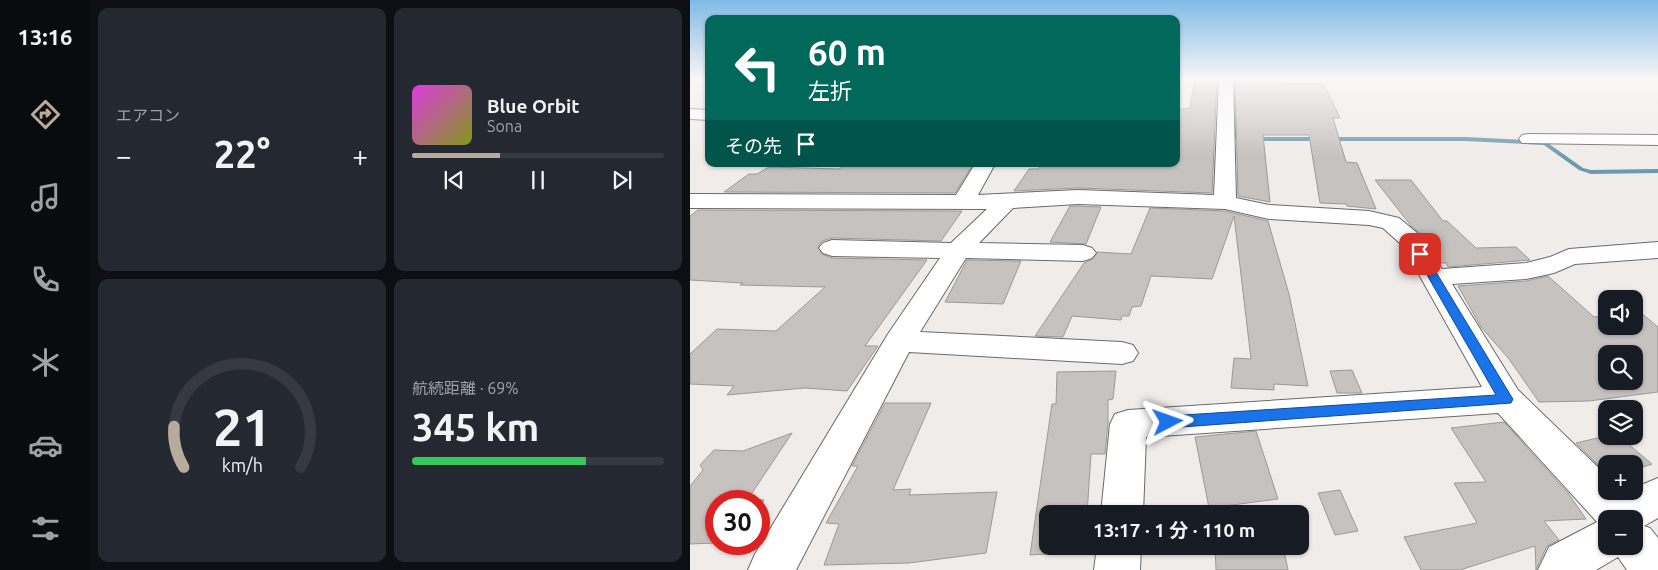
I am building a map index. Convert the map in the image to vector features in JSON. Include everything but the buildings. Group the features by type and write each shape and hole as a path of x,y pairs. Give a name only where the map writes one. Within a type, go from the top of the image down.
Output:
{"street":[{"path":"1225,202 1226,105"},
{"path":"690,114 705,115"},
{"path":"1528,139 1618,142 1658,140"},
{"path":"963,202 983,167"},
{"path":"690,201 1007,202 1078,197 1225,202 1268,212 1369,218 1391,223 1413,242 1506,399 1602,510"},
{"path":"771,570 899,341 959,249 1007,202"},
{"path":"832,248 959,249 1083,253"},
{"path":"1434,278 1518,272 1562,264 1569,257 1658,250"},
{"path":"899,341 1122,353"},
{"path":"1123,505 1128,424 1506,399"},
{"path":"1642,510 1658,496"},
{"path":"1561,570 1565,564 1598,543"},
{"path":"1117,570 1118,555"},
{"path":"1642,555 1656,570"}],"waterway":[{"path":"1234,105 1235,137 1240,139 1465,139 1545,143 1581,169 1591,172 1658,171"}],"route":[{"path":"1168,422 1506,399 1420,254"}]}
